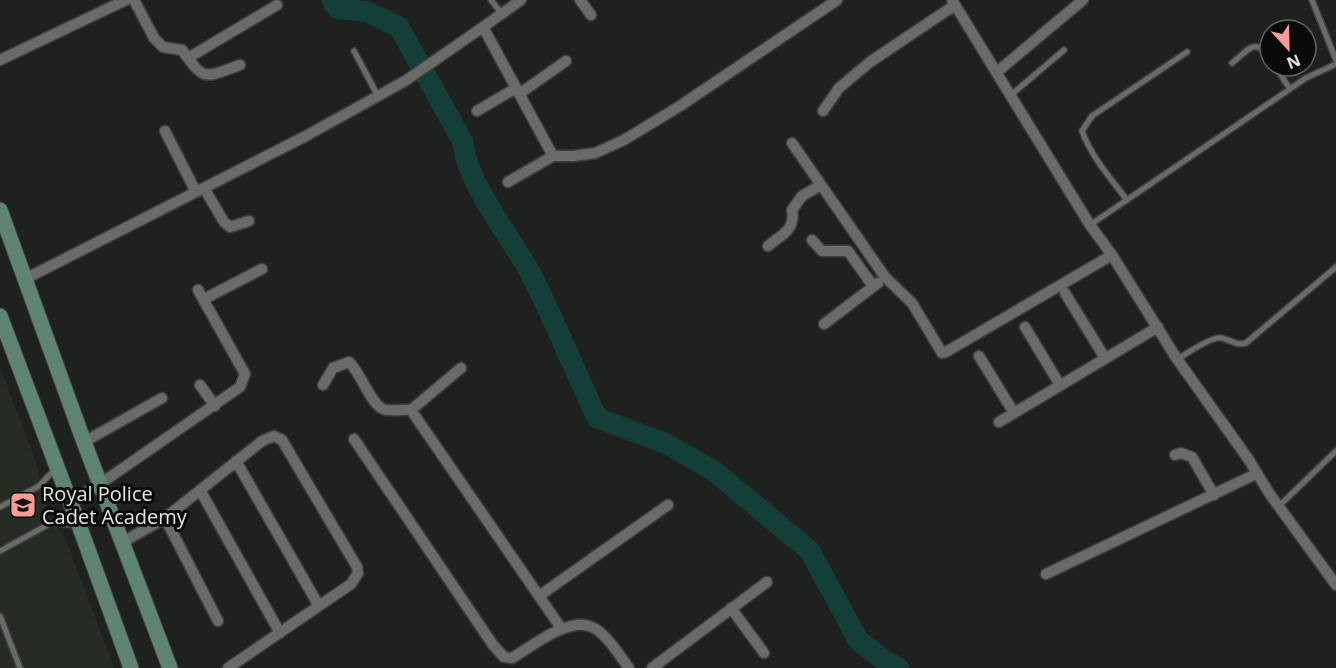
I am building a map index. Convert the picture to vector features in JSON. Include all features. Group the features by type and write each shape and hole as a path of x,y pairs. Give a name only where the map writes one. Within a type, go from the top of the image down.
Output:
{"street":[{"path":"134,0 154,38 163,47 182,50 197,72 213,75 240,65"},
{"path":"25,279 304,137 405,81 521,0"},
{"path":"580,0 591,15"},
{"path":"508,182 553,156 595,153 624,140 680,106 837,0"},
{"path":"997,72 1083,0"},
{"path":"0,60 123,1"},
{"path":"823,111 839,88 870,62 954,2 1090,225 1112,255 1177,359 1249,460 1278,506 1336,585"},
{"path":"188,58 277,5"},
{"path":"483,27 553,156"},
{"path":"477,111 518,91 566,61"},
{"path":"165,131 200,190 224,222 230,227 249,221"},
{"path":"792,143 885,277 912,303 940,352 944,353 1112,255"},
{"path":"768,246 786,233 794,219 792,210 802,196 821,185"},
{"path":"0,210 84,442 170,668"},
{"path":"812,240 822,251 848,251 873,286"},
{"path":"69,501 100,484 240,387 245,374 201,295 262,269"},
{"path":"824,324 885,277"},
{"path":"1065,293 1105,358"},
{"path":"0,316 131,668"},
{"path":"1025,327 1060,385"},
{"path":"999,422 1158,327"},
{"path":"979,356 1014,413"},
{"path":"323,385 333,368 349,362 379,407 386,410 411,410 461,368"},
{"path":"200,385 215,406"},
{"path":"84,442 162,398"},
{"path":"411,410 561,628"},
{"path":"123,542 165,518 262,441 274,436 282,440 357,567 358,573 355,580 228,668"},
{"path":"354,439 493,645 504,657 512,658 561,628 580,625 591,627 612,646 629,668"},
{"path":"1174,456 1181,453 1192,457 1214,495"},
{"path":"236,461 319,606"},
{"path":"1046,574 1256,474"},
{"path":"200,490 280,633"},
{"path":"539,596 668,505"},
{"path":"165,518 218,621"},
{"path":"652,668 767,582"},
{"path":"731,608 764,653"}],"lane":[{"path":"491,0 502,14"},
{"path":"1090,225 1306,78 1336,62 1335,52 1312,0"},
{"path":"1232,63 1253,47 1258,46"},
{"path":"1011,95 1064,50"},
{"path":"354,51 378,96"},
{"path":"1127,200 1103,168 1082,131 1092,116 1187,52"},
{"path":"1283,78 1290,89"},
{"path":"1177,359 1214,338 1223,338 1239,345 1246,343 1336,267"},
{"path":"1278,506 1336,451"},
{"path":"0,507 39,486 57,466"},
{"path":"0,551 51,523 79,525"},
{"path":"0,616 20,668"}],"shaded area":[{"name":"Royal Police Cadet Academy","path":"0,367 38,468 39,486 51,523 64,535 114,668 0,668"}],"waterway":[{"path":"332,0 337,8 368,12 399,27 463,142 472,175 481,192 532,276 597,418 665,443 714,471 810,551 858,640 884,660 899,668"}],"place":[{"name":"Royal Police Cadet Academy","path":"23,505"}]}
